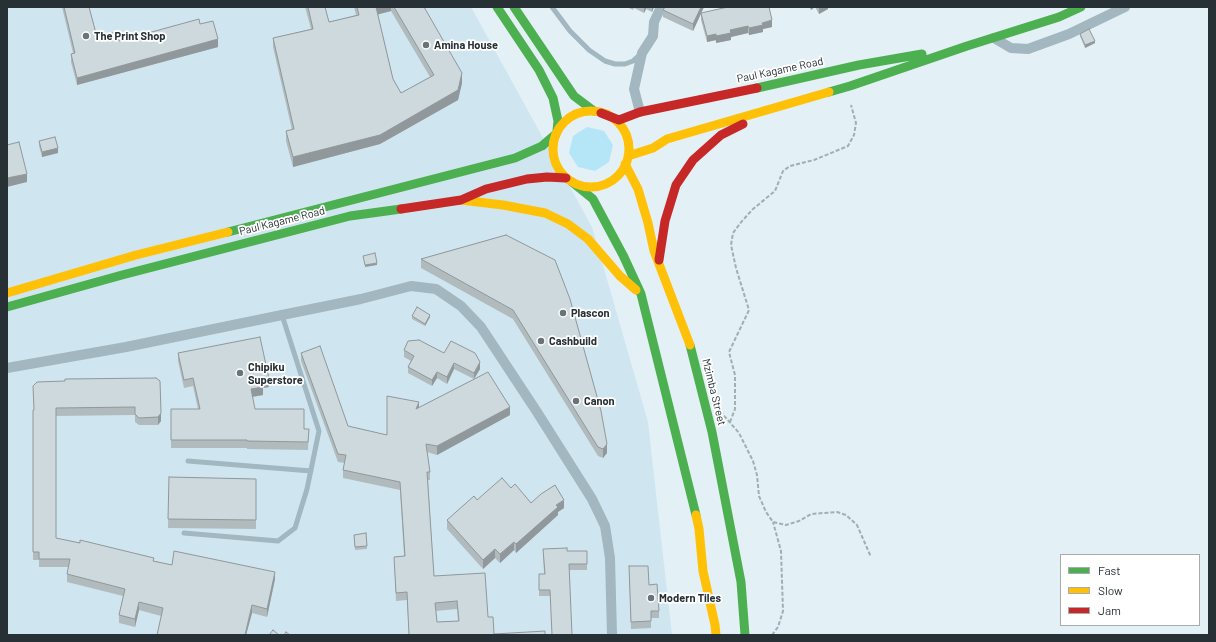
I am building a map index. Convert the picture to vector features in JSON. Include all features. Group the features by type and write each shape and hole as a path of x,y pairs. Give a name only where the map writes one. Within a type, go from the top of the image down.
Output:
{"main road":[{"path":"497,7 539,70 553,98 558,121 557,132 553,144 553,154 556,164 561,173 593,199 623,255 641,294 699,529 703,571 716,635"},
{"path":"514,7 574,96 598,112 614,119 623,129 628,142 627,160 620,173 612,180 603,185 593,187 582,186 569,180"},
{"name":"Paul Kagame Road","path":"627,160 667,140 850,86 967,46 1059,17 1081,7"},
{"name":"Paul Kagame Road","path":"598,112 619,120 640,112 859,65 967,46"},
{"path":"659,263 665,221 676,186 692,160 721,135 775,108"},
{"path":"7,293 136,255 515,158 542,146 557,132 566,120 573,116 579,113 598,112"},
{"name":"Mzimba Street","path":"627,160 638,189 654,251 689,340 712,432 741,582 745,635"},
{"name":"Paul Kagame Road","path":"7,307 122,275 350,216 461,200 486,189 527,179 547,178 569,180"},
{"path":"461,200 503,205 545,213 568,224 588,239 620,276 641,294"}],"street":[{"path":"640,112 634,89 642,53 653,36 654,22 661,7"},
{"path":"994,38 1011,48 1028,49 1074,31 1125,7"},
{"path":"7,368 126,347 282,316 360,299 410,286 436,289 461,306 481,327 592,499 604,526 610,558 612,635"}],"lane":[{"path":"552,7 570,31 589,50 605,61 615,64 624,64 633,60 642,53"},
{"path":"184,533 278,541 295,528 307,489 319,431 282,316"},
{"path":"188,461 311,471"}],"path":[{"path":"730,422 735,409 735,375 729,352 749,310 736,268 731,245 733,233 753,209 776,191 783,171 790,166 814,160 848,146 854,135 856,123 851,106"},
{"path":"716,406 739,433 753,461 757,475 759,496 766,512 773,522 781,551 783,612 778,627 772,635"},
{"path":"773,522 786,525 799,521 812,514 837,512 846,514 858,525 871,557"}],"shaded area":[{"path":"7,7 471,7 592,227 648,422 672,635 7,635"},
{"path":"587,127 604,131 613,145 609,162 595,171 578,167 569,153 573,136"}],"building":[{"path":"64,7 89,7 97,37 116,32 119,41 199,19 200,24 213,21 218,39 77,78 71,54 75,53"},
{"path":"308,7 325,7 329,22 359,15 357,7 376,7 393,79 401,93 434,75 394,7 424,7 462,73 458,90 380,135 293,157 286,131 294,129 273,38 313,29"},
{"path":"665,7 701,7 693,24 663,10"},
{"path":"728,7 769,7 772,20 762,23 763,25 749,28 748,26 730,30 731,33 707,36 701,13"},
{"path":"1089,29 1095,41 1085,45 1080,34"},
{"path":"55,137 58,148 42,152 39,141"},
{"path":"19,142 27,174 7,178 7,145"},
{"path":"506,235 555,260 570,299 601,411 607,444 603,449 598,447 513,310 421,259"},
{"path":"375,253 377,263 365,265 363,256"},
{"path":"417,307 430,315 425,324 412,316"},
{"path":"260,337 269,379 262,381 263,387 251,389 255,409 304,409 304,429 309,429 308,442 171,440 171,409 200,409 193,378 184,380 178,353"},
{"path":"419,340 444,353 451,341 475,353 480,362 474,373 454,363 447,377 437,372 432,380 408,367 414,356 404,350 408,341"},
{"path":"320,346 348,426 387,435 387,396 419,402 416,409 488,372 510,407 437,446 426,444 430,472 427,472 434,576 485,573 488,617 493,617 494,634 545,631 545,635 409,635 407,592 396,593 394,557 405,556 400,482 343,470 346,455 338,454 301,353","holes":["457,601 459,621 437,622 435,603"]},
{"path":"156,378 160,381 161,413 158,417 139,418 135,414 135,407 56,408 56,538 80,543 80,540 154,558 153,561 172,565 174,551 275,572 267,609 252,605 245,635 157,635 163,608 139,602 135,619 119,615 125,589 67,574 70,559 39,559 39,552 33,552 33,386 37,382 65,381 65,379"},
{"path":"169,477 256,479 256,520 168,519"},
{"path":"502,478 511,488 515,484 531,503 555,485 564,500 556,505 558,507 516,544 514,542 500,554 495,549 483,560 447,520 474,496 477,500"},
{"path":"366,533 367,546 355,547 354,535"},
{"path":"567,548 567,551 587,551 587,564 569,564 572,635 552,635 550,590 539,590 539,574 545,574 543,549"},
{"path":"629,566 648,566 649,585 657,584 659,611 651,611 651,621 631,622"},
{"path":"273,630 279,635 269,635"}],"traffic: fast":[{"path":"497,7 539,70 553,98 558,121 557,131"},
{"path":"514,7 574,96 594,111"},
{"path":"829,92 1059,17 1081,7"},
{"path":"757,88 859,65 922,54"},
{"path":"228,232 515,158 542,146 556,134"},
{"path":"572,182 593,199 623,255 641,294 696,515"},
{"path":"7,307 122,275 350,216 401,209"},
{"path":"690,345 712,432 741,582 745,635"}],"traffic: slow":[{"path":"628,156 653,148 667,139 829,92"},
{"path":"591,111 605,114 618,122 626,135 629,149 626,163 618,176 605,184 591,187 577,184 564,176 556,163 553,149 556,135 564,122 577,114 591,111"},
{"path":"625,164 638,189 654,251 690,345"},
{"path":"461,200 503,205 545,213 568,224 588,239 620,276 636,290"},
{"path":"7,293 136,255 228,232"},
{"path":"696,515 699,529 703,571 716,635"}],"traffic: jam":[{"path":"601,113 619,120 640,112 757,88"},
{"path":"659,260 665,221 676,185 693,160 721,135 743,124"},
{"path":"401,209 461,200 486,189 527,179 547,177 566,178"}],"place":[{"name":"The Print Shop","path":"86,36"},
{"name":"Amina House","path":"426,45"},
{"name":"Plascon","path":"563,313"},
{"name":"Cashbuild","path":"541,341"},
{"name":"Chipiku Superstore","path":"240,373"},
{"name":"Canon","path":"576,401"},
{"name":"Modern Tiles","path":"651,598"}]}
